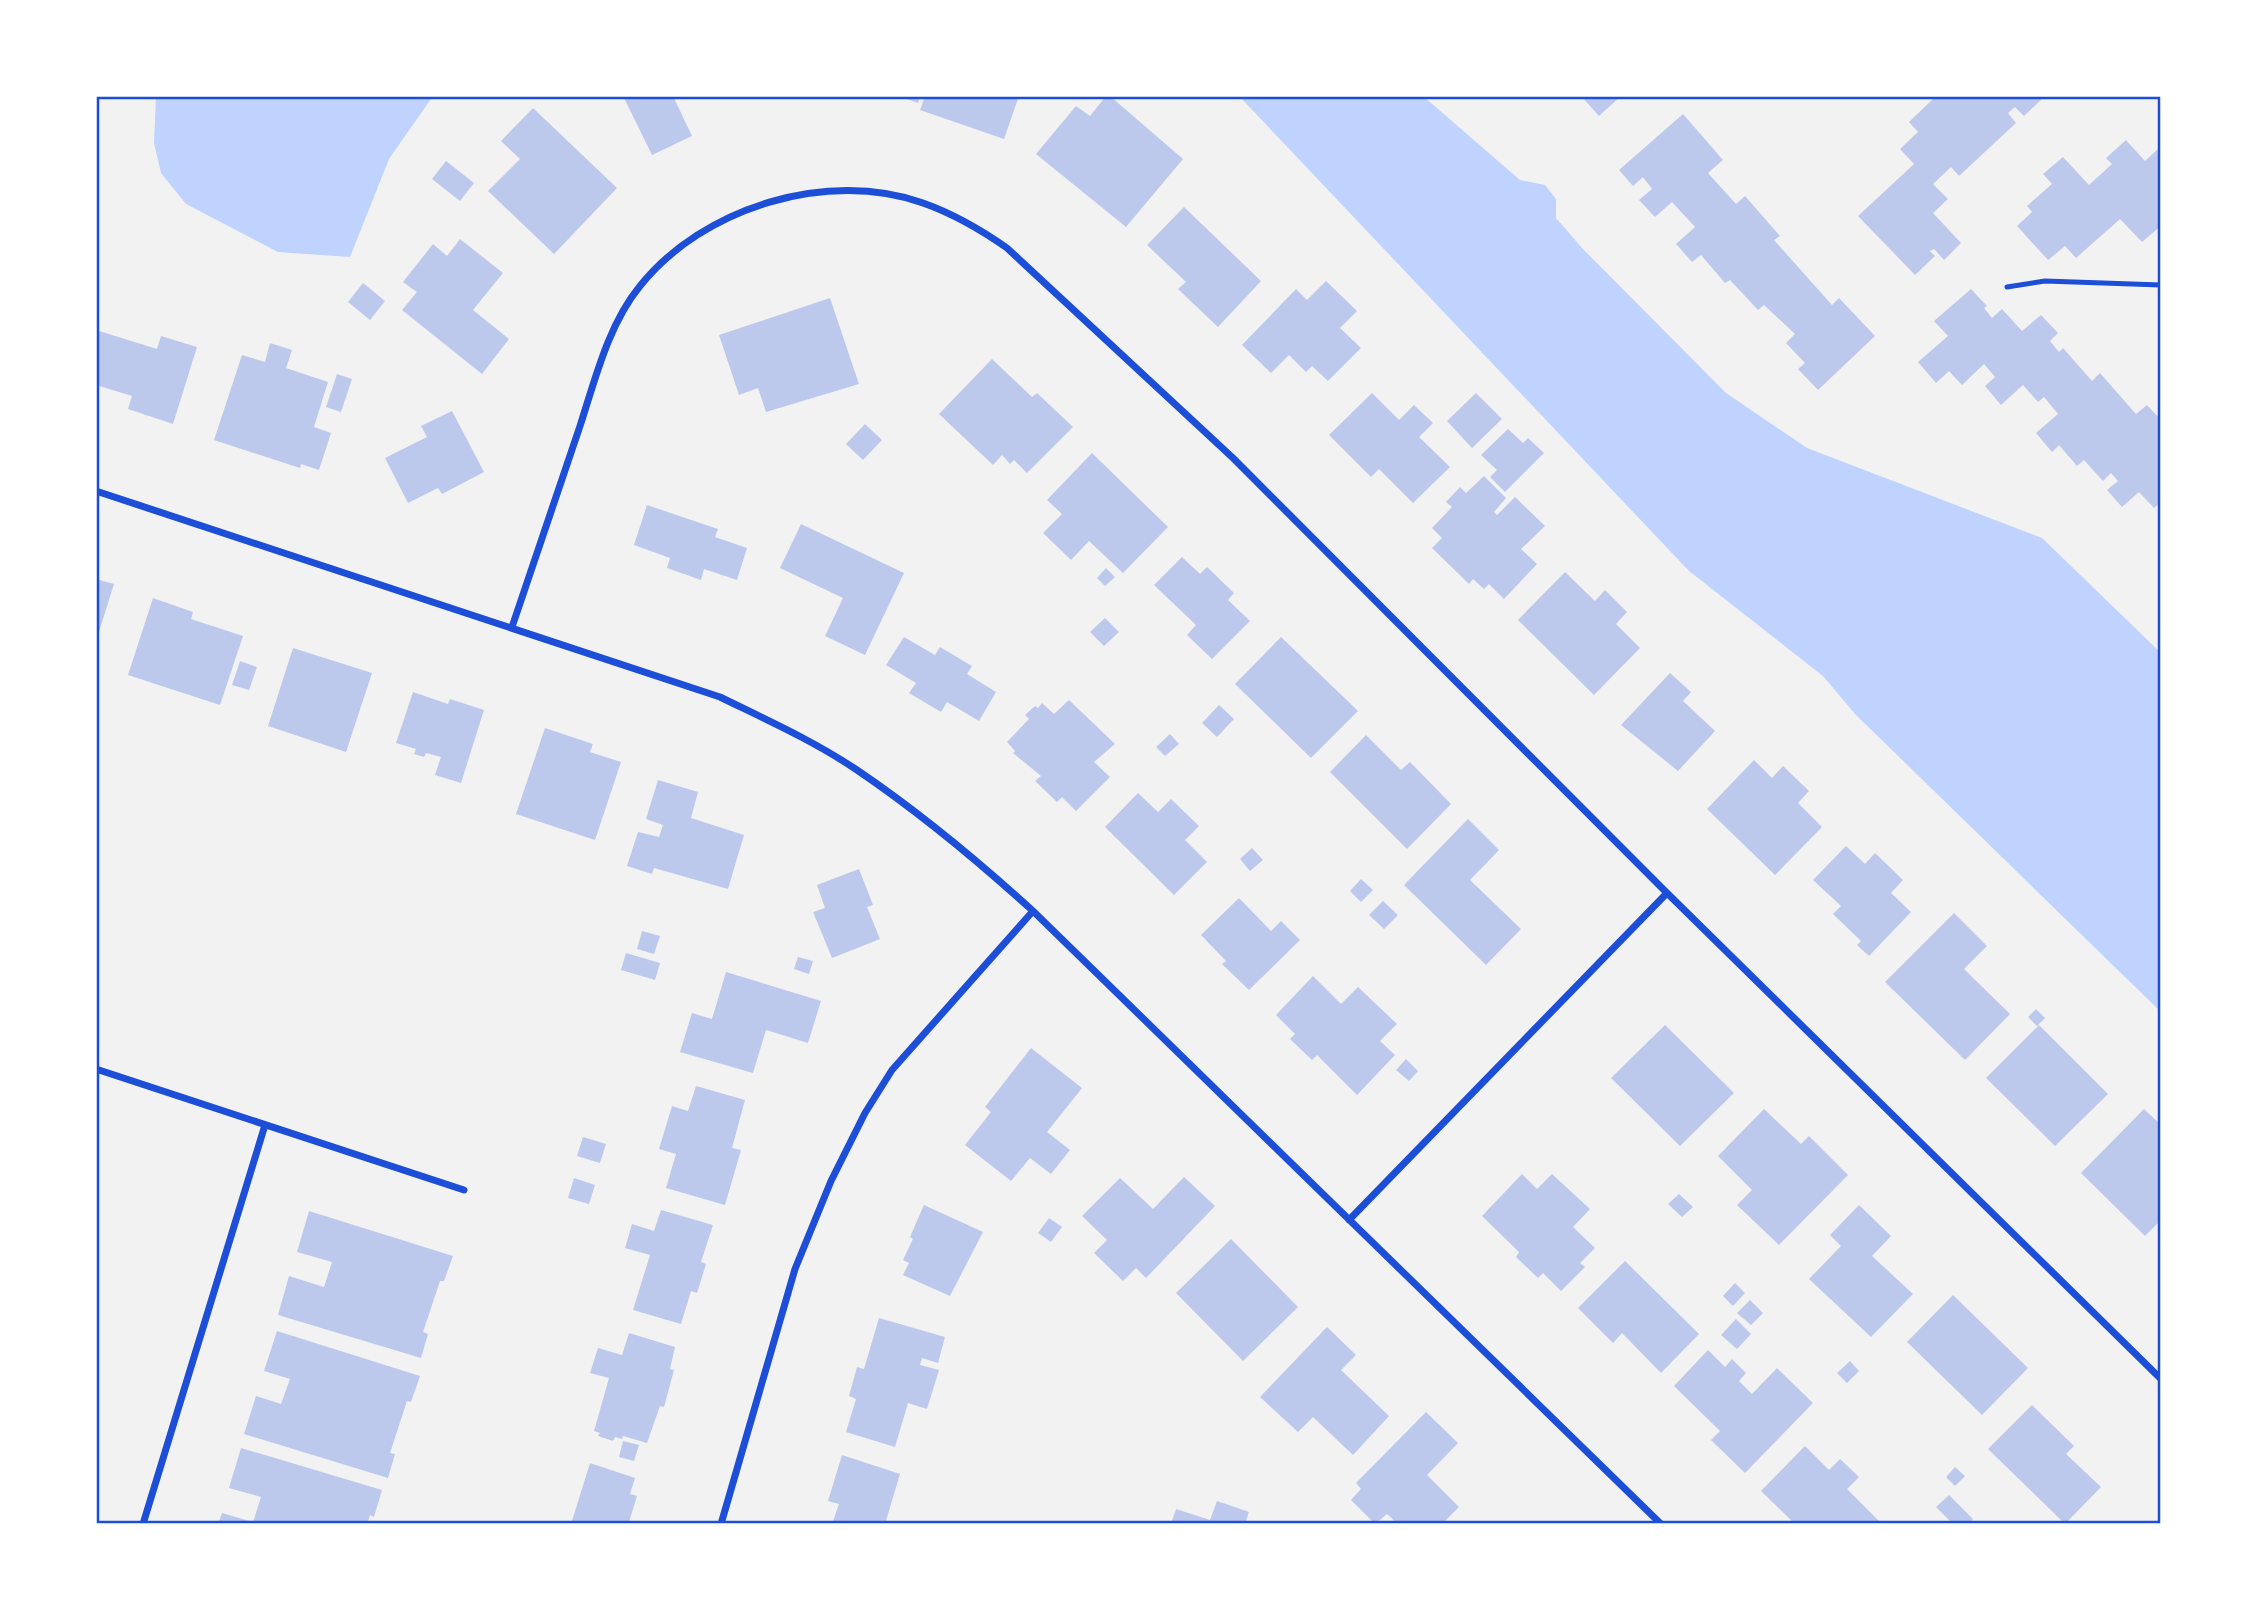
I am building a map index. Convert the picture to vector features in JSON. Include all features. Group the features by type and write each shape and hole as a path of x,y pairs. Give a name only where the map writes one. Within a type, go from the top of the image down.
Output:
{"street":[{"path":"512,627 608,343 639,286 670,256 711,227 767,202 822,191 876,192 921,202 966,220 1007,248 1233,458 1667,893 2161,1379"},
{"path":"96,491 720,697 809,740 858,770 961,848 1033,911 1661,1524"},
{"path":"1349,1220 1667,893"},
{"path":"721,1524 795,1269 831,1181 865,1113 892,1070 1033,911"},
{"path":"96,1069 464,1190"},
{"path":"143,1524 265,1125"}],"lane":[{"path":"2007,287 2045,281 2161,285"}],"water":[{"path":"156,96 433,96 389,159 350,257 278,252 186,204 161,173 154,143"},
{"path":"1239,96 1423,96 1520,180 1545,185 1556,199 1556,218 1582,248 1726,393 1807,448 2042,538 2161,653 2161,1012 1856,715 1823,676 1689,571"}],"building":[{"path":"623,96 673,96 692,136 652,155"},
{"path":"898,96 920,96 918,103"},
{"path":"925,96 1019,96 1004,139 920,110"},
{"path":"1106,96 1110,96 1183,159 1126,227 1036,154 1076,106 1090,116"},
{"path":"1581,96 1621,96 1599,116"},
{"path":"1936,96 2039,96 2042,99 2024,116 2015,107 2008,113 2016,123 1959,176 1951,167 1933,184 1948,199 1933,213 1961,243 1944,260 1934,249 1930,251 1935,256 1915,275 1858,216 1914,164 1900,149 1918,132 1909,122"},
{"path":"533,108 617,188 554,254 488,191 520,159 501,141"},
{"path":"1683,114 1723,160 1708,173 1736,204 1745,196 1780,236 1774,240 1832,305 1839,298 1875,336 1818,390 1798,369 1805,363 1786,343 1795,334 1764,305 1758,310 1730,280 1725,283 1701,255 1692,262 1676,244 1695,227 1672,202 1655,217 1639,200 1652,189 1643,177 1633,186 1619,170"},
{"path":"2126,140 2145,161 2158,149 2161,152 2161,226 2142,242 2120,219 2076,258 2065,246 2048,260 2017,226 2032,212 2027,206 2052,184 2043,174 2063,157 2089,185 2112,164 2106,158"},
{"path":"446,161 474,183 460,201 432,179"},
{"path":"1184,207 1261,281 1218,327 1178,289 1186,282 1147,245"},
{"path":"460,239 503,273 473,310 509,339 482,374 402,310 417,292 403,282 433,244 447,256"},
{"path":"1326,281 1357,311 1340,328 1361,348 1328,381 1312,366 1306,372 1289,355 1271,373 1242,345 1296,289 1307,300"},
{"path":"363,283 385,301 370,320 348,302"},
{"path":"1971,289 1987,306 1984,308 1992,318 2002,309 2022,331 2041,315 2058,333 2050,341 2059,352 2063,348 2092,381 2100,373 2136,414 2147,405 2161,420 2161,502 2154,508 2139,492 2122,507 2107,490 2118,481 2111,473 2103,481 2084,460 2077,466 2059,445 2052,452 2036,433 2058,414 2044,397 2038,402 2023,385 2001,405 1985,386 1995,377 1984,364 1962,385 1949,371 1936,383 1918,362 1948,336 1934,321"},
{"path":"830,298 859,384 766,412 758,388 739,395 719,335"},
{"path":"96,330 157,349 161,336 197,347 173,424 128,409 132,396 96,385"},
{"path":"270,343 292,350 286,368 328,382 314,427 331,433 319,470 301,464 300,468 214,440 242,355 265,362"},
{"path":"992,359 1032,397 1037,393 1073,427 1027,473 1014,460 1010,464 1002,455 993,465 939,414"},
{"path":"337,374 352,379 341,412 326,407"},
{"path":"1372,393 1399,420 1414,405 1433,423 1419,437 1450,467 1413,503 1379,469 1371,477 1329,435"},
{"path":"1476,393 1502,419 1472,448 1447,421"},
{"path":"452,411 484,472 442,494 438,488 408,503 385,458 427,437 421,426"},
{"path":"865,424 882,440 863,460 846,444"},
{"path":"1508,429 1523,443 1528,438 1544,453 1505,492 1490,477 1497,470 1481,455"},
{"path":"1092,453 1168,527 1123,573 1089,541 1071,560 1043,533 1062,514 1047,500"},
{"path":"1484,476 1506,498 1494,512 1497,515 1515,497 1545,526 1521,549 1537,564 1504,599 1489,584 1484,589 1473,579 1469,584 1432,548 1442,538 1432,528 1452,507 1446,502 1460,487 1466,493"},
{"path":"647,505 718,529 715,537 747,548 737,580 704,569 701,580 667,568 670,558 634,545"},
{"path":"801,524 904,573 865,655 825,636 843,598 780,568"},
{"path":"1182,557 1200,574 1207,567 1234,593 1228,600 1250,621 1212,659 1187,635 1196,625 1154,585"},
{"path":"1106,568 1115,577 1105,586 1097,578"},
{"path":"1565,572 1595,601 1605,590 1627,612 1616,624 1640,648 1594,695 1518,620"},
{"path":"96,579 114,584 97,638 96,638"},
{"path":"153,598 193,612 191,619 243,636 220,705 128,675"},
{"path":"1105,618 1119,632 1104,646 1090,632"},
{"path":"904,637 935,655 940,647 972,666 967,674 996,692 979,721 947,702 941,712 909,693 916,683 886,665"},
{"path":"1281,637 1358,711 1311,758 1235,684"},
{"path":"293,648 372,673 346,752 268,726"},
{"path":"240,661 257,667 249,690 232,685"},
{"path":"1670,673 1691,692 1683,701 1715,731 1678,771 1621,725"},
{"path":"413,692 448,704 450,699 484,710 461,783 435,775 441,757 426,753 424,757 414,754 416,749 396,743"},
{"path":"1069,700 1115,744 1094,762 1110,777 1076,811 1062,797 1057,802 1035,781 1041,776 1013,753 1015,751 1007,742 1029,719 1025,715 1035,706 1038,708 1042,703 1054,714"},
{"path":"1219,705 1234,719 1217,737 1202,723"},
{"path":"545,728 593,744 590,752 621,762 595,840 516,814"},
{"path":"1170,734 1179,744 1165,756 1156,747"},
{"path":"1366,735 1401,770 1410,762 1451,804 1407,849 1330,772"},
{"path":"1754,760 1772,778 1783,766 1809,791 1798,803 1822,827 1775,875 1707,809"},
{"path":"658,780 698,792 691,818 744,835 728,889 654,868 652,874 627,866 638,832 659,837 663,825 646,819"},
{"path":"1138,793 1158,812 1171,799 1199,826 1185,840 1207,862 1174,895 1105,827"},
{"path":"1468,819 1499,850 1470,880 1521,929 1486,965 1404,885"},
{"path":"1846,846 1865,864 1875,853 1903,880 1891,893 1911,912 1869,956 1857,945 1861,941 1833,914 1841,906 1813,880"},
{"path":"1252,848 1263,860 1250,871 1240,859"},
{"path":"859,869 873,905 867,907 880,939 832,958 813,912 825,908 817,885"},
{"path":"1361,879 1373,890 1361,902 1350,891"},
{"path":"1239,898 1271,931 1281,921 1300,940 1249,990 1222,964 1226,961 1201,935"},
{"path":"1383,901 1398,915 1384,929 1369,915"},
{"path":"1954,913 1987,946 1964,969 2010,1014 1965,1060 1885,982"},
{"path":"642,931 660,936 654,954 637,949"},
{"path":"626,953 660,963 655,980 621,970"},
{"path":"798,957 813,961 809,974 794,969"},
{"path":"726,972 821,1001 808,1043 766,1030 753,1073 680,1052 692,1013 712,1019"},
{"path":"1313,976 1341,1004 1358,987 1397,1024 1380,1041 1395,1055 1357,1095 1317,1055 1312,1060 1290,1039 1295,1034 1276,1015"},
{"path":"2036,1009 2045,1018 2037,1026 2028,1017"},
{"path":"1665,1025 1734,1093 1680,1146 1611,1078"},
{"path":"2039,1025 2108,1094 2055,1146 1986,1078"},
{"path":"1031,1048 1082,1088 1047,1132 1070,1150 1051,1174 1030,1158 1011,1181 965,1145 991,1112 985,1107"},
{"path":"1406,1059 1418,1071 1409,1081 1396,1070"},
{"path":"696,1086 745,1100 732,1148 741,1150 725,1205 666,1188 676,1154 659,1149 672,1106 688,1111"},
{"path":"1764,1109 1801,1144 1809,1136 1848,1175 1779,1245 1737,1205 1752,1190 1718,1156"},
{"path":"2144,1109 2161,1125 2161,1220 2145,1236 2081,1173"},
{"path":"583,1137 606,1144 600,1163 577,1156"},
{"path":"1522,1174 1537,1189 1552,1174 1590,1209 1573,1227 1595,1248 1580,1263 1585,1267 1561,1291 1543,1273 1538,1278 1516,1257 1519,1252 1482,1216"},
{"path":"1184,1177 1215,1206 1146,1278 1136,1268 1123,1281 1094,1253 1107,1240 1082,1216 1120,1178 1153,1209"},
{"path":"574,1178 595,1185 589,1204 568,1198"},
{"path":"1679,1194 1693,1207 1682,1217 1668,1204"},
{"path":"924,1205 983,1232 950,1296 903,1275 909,1263 903,1260"},
{"path":"1859,1205 1891,1236 1872,1256 1913,1294 1871,1337 1809,1279 1841,1246 1830,1235"},
{"path":"661,1210 713,1225 701,1262 706,1264 697,1293 691,1291 681,1324 633,1310 650,1255 625,1248 632,1224 654,1231"},
{"path":"309,1211 453,1256 444,1281 440,1281 423,1332 428,1334 421,1358 278,1315 289,1276 324,1287 332,1262 297,1252"},
{"path":"1049,1218 1062,1227 1051,1242 1038,1233"},
{"path":"1231,1239 1298,1307 1243,1361 1176,1293"},
{"path":"1625,1261 1699,1334 1661,1373 1622,1333 1613,1343 1578,1308"},
{"path":"1735,1283 1745,1293 1733,1306 1723,1296"},
{"path":"1953,1295 2028,1368 1982,1415 1907,1342"},
{"path":"1750,1300 1763,1313 1751,1325 1737,1313"},
{"path":"879,1318 945,1337 938,1363 922,1358 920,1365 939,1370 927,1409 908,1403 895,1447 846,1432 856,1399 849,1396 857,1367 864,1369"},
{"path":"1736,1319 1751,1334 1737,1349 1721,1335"},
{"path":"1327,1327 1356,1355 1341,1370 1389,1416 1353,1455 1313,1417 1298,1432 1260,1397"},
{"path":"277,1331 420,1376 411,1402 407,1401 390,1453 395,1454 388,1478 244,1434 256,1396 281,1404 290,1379 264,1371"},
{"path":"629,1333 675,1347 670,1369 674,1370 664,1407 660,1406 647,1443 623,1436 622,1439 615,1437 613,1441 598,1436 600,1433 594,1431 609,1378 590,1373 598,1348 622,1355"},
{"path":"1708,1350 1725,1367 1732,1359 1746,1373 1739,1381 1752,1394 1777,1368 1813,1403 1745,1473 1711,1440 1720,1431 1674,1386"},
{"path":"1850,1361 1859,1371 1847,1383 1837,1373"},
{"path":"2032,1405 2074,1446 2066,1454 2101,1487 2065,1524 1988,1449"},
{"path":"1426,1412 1458,1443 1427,1475 1459,1507 1442,1524 1398,1524 1387,1514 1375,1524 1351,1500 1361,1489 1356,1483"},
{"path":"623,1441 639,1445 634,1461 619,1457"},
{"path":"1805,1446 1829,1470 1840,1459 1859,1477 1847,1489 1879,1521 1876,1524 1795,1524 1761,1491"},
{"path":"241,1448 382,1490 374,1517 370,1515 367,1524 218,1524 222,1513 253,1522 261,1497 229,1488"},
{"path":"842,1455 900,1474 885,1524 832,1524 839,1504 828,1501"},
{"path":"590,1463 635,1478 630,1494 637,1496 629,1522 571,1524"},
{"path":"1955,1467 1965,1476 1955,1486 1946,1477"},
{"path":"1949,1495 1973,1519 1969,1524 1953,1524 1936,1507"},
{"path":"1217,1501 1249,1512 1245,1524 1171,1524 1176,1509 1210,1520"}]}
